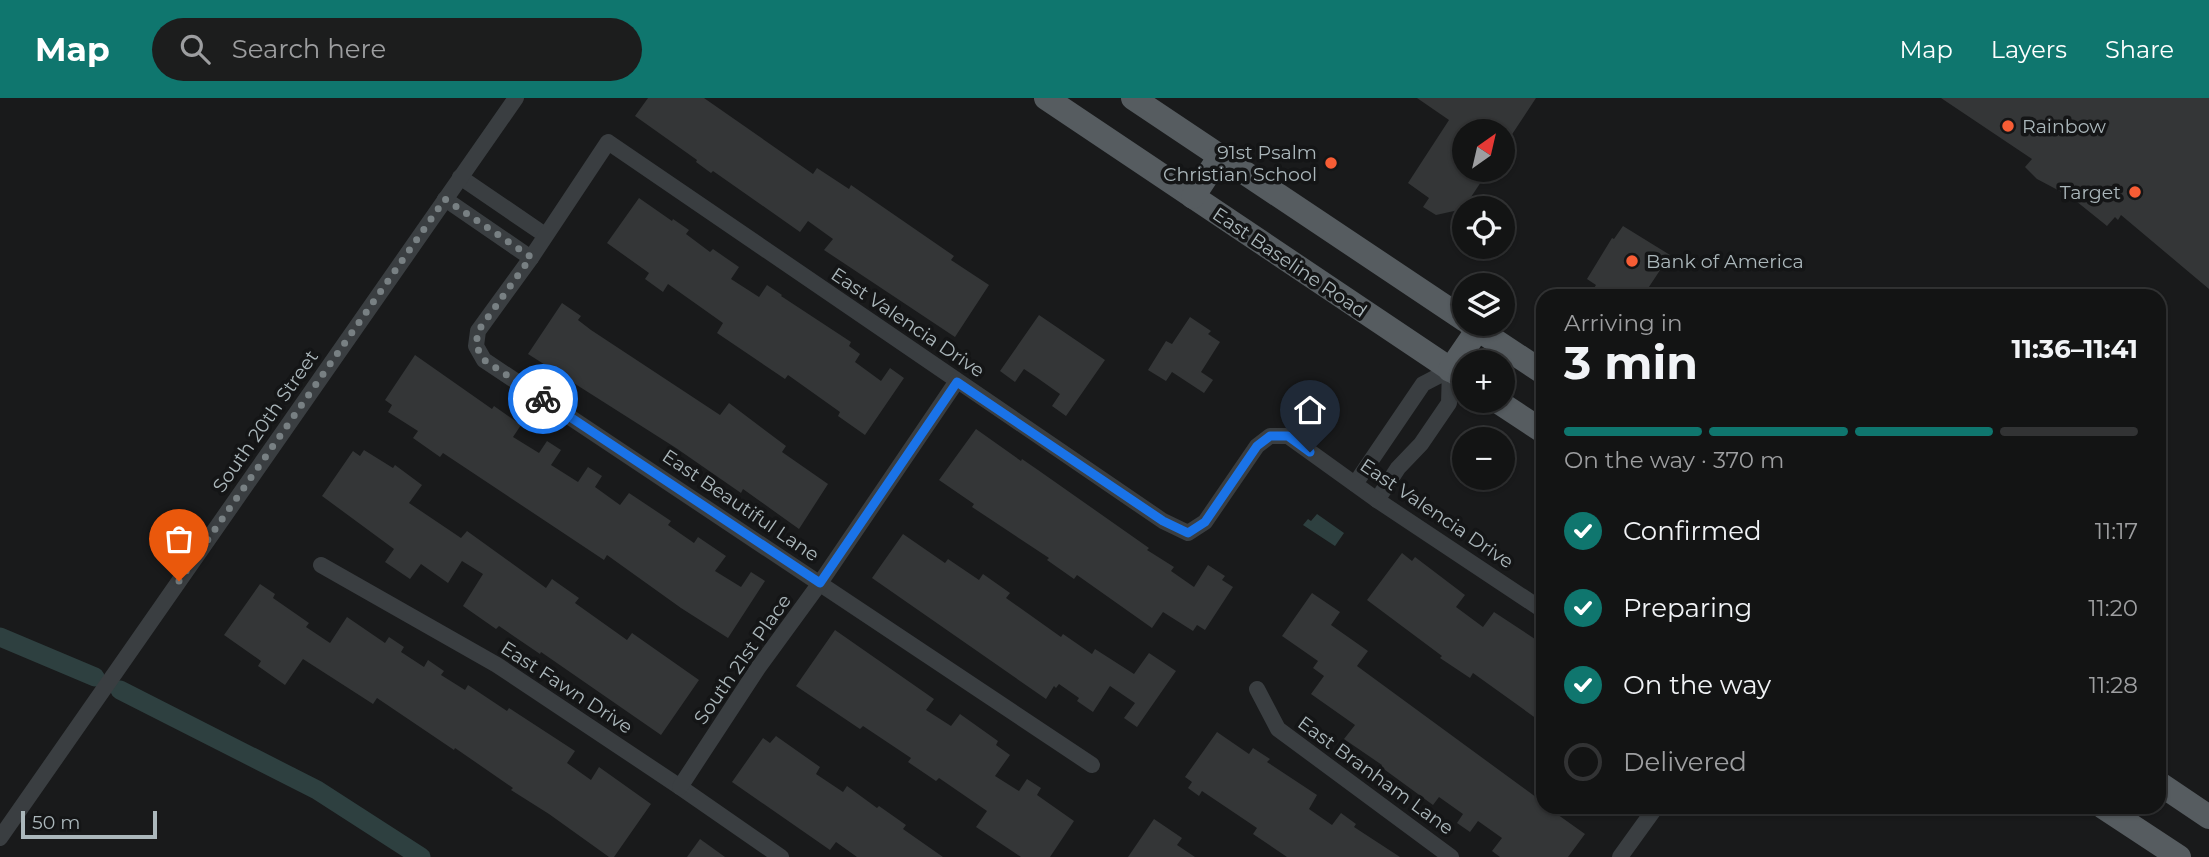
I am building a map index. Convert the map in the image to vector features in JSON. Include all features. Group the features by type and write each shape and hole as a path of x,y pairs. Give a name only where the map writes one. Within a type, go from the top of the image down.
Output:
{"main road":[{"name":"East Baseline Road","path":"1046,98 1452,370"},
{"path":"1133,98 1452,311"},
{"path":"1192,197 1220,156"},
{"path":"1489,336 1536,368"},
{"path":"1515,413 1536,427"},
{"path":"2166,788 2209,817"},
{"path":"2114,814 2179,857"}],"street":[{"name":"South 20th Street","path":"0,838 516,98"},
{"name":"East Valencia Drive","path":"545,235 608,142 1163,521 1188,533 1205,522 1257,446 1270,436 1288,436 1377,500 1536,606"},
{"path":"445,199 531,257 545,235 460,177"},
{"name":"East Beautiful Lane","path":"531,257 478,331 476,346 484,360 1092,765"},
{"path":"1355,484 1423,384 1452,376"},
{"name":"South 21st Place","path":"680,787 758,668 820,583 957,382"},
{"path":"1377,500 1398,468 1421,444 1449,403 1452,393"},
{"name":"East Fawn Drive","path":"321,565 497,665 781,857"},
{"name":"East Branham Lane","path":"1257,689 1278,729 1451,857"},
{"path":"1620,857 1651,814"}],"shaded area":[{"path":"1317,514 1344,533 1335,546 1303,525"}],"building":[{"path":"648,98 704,98 813,174 817,168 849,189 851,185 954,256 951,260 989,285 955,337 824,250 833,239 808,221 800,232 713,171 711,173 635,116"},
{"path":"1417,98 1536,98 1516,128 1516,119 1452,119 1452,182 1481,182 1472,196 1452,196 1452,211 1436,215 1423,207 1429,198 1408,183 1449,120"},
{"name":"Target","path":"1941,98 2209,98 2209,289 2121,215 2118,220 2115,217 2107,226 2071,197 2037,179 2025,167 2032,159"},
{"path":"639,198 689,230 686,234 710,252 713,249 739,267 731,279 759,297 767,285 851,342 849,346 860,354 855,362 881,381 890,368 904,378 865,435 838,416 840,412 788,375 785,379 717,333 723,323 668,284 663,292 645,279 649,273 607,243"},
{"name":"Bank of America","path":"1623,226 1670,255 1648,289 1593,289 1596,285 1587,279 1612,238 1614,239"},
{"path":"562,303 581,316 578,320 591,330 720,415 729,403 786,446 782,452 828,484 799,529 743,489 741,493 676,448 528,354"},
{"path":"1039,315 1105,360 1066,416 1052,406 1060,394 1036,377 1024,369 1015,382 1000,371"},
{"path":"1190,317 1211,331 1208,334 1220,342 1201,372 1213,380 1204,393 1172,372 1166,381 1148,370 1166,341 1172,344"},
{"path":"415,355 492,409 494,406 521,425 513,437 539,453 547,441 561,450 551,465 578,482 588,467 602,476 595,487 620,505 629,493 671,521 668,525 694,543 698,537 726,556 715,571 741,587 751,572 765,581 728,638 607,555 604,560 443,453 440,457 413,438 418,431 388,412 392,405 385,400"},
{"path":"976,429 1149,548 1147,550 1174,567 1171,571 1194,587 1208,565 1225,576 1222,580 1233,587 1205,630 1197,625 1193,631 1163,612 1152,628 1077,575 1074,579 1047,560 1049,558 972,507 974,504 939,480"},
{"path":"364,450 393,468 395,465 422,485 409,503 461,538 467,531 546,588 552,579 579,598 575,603 627,640 632,633 699,680 661,735 541,652 540,654 499,626 496,629 463,606 483,574 462,561 448,583 421,564 410,579 385,562 394,549 322,496 353,451 360,456"},
{"path":"903,534 945,563 948,559 979,580 983,574 1010,593 1006,598 1061,637 1063,634 1092,654 1095,649 1134,674 1149,653 1176,671 1137,727 1124,718 1135,703 1110,686 1093,712 1059,684 1056,688 1054,686 1046,699 872,578"},
{"path":"1402,553 1412,561 1415,557 1465,595 1456,607 1483,627 1494,612 1536,640 1536,718 1473,673 1470,678 1440,658 1442,656 1367,600"},
{"path":"260,584 275,594 273,598 309,623 306,627 330,643 347,617 385,643 389,637 404,647 401,652 424,667 428,660 444,671 441,675 465,690 468,685 575,751 567,763 591,780 599,767 651,804 614,857 609,857 455,748 454,750 377,698 373,704 303,659 285,685 258,666 261,661 224,635"},
{"path":"1312,593 1340,612 1331,625 1368,651 1357,666 1536,797 1536,814 1557,814 1585,834 1568,857 1500,857 1492,851 1502,838 1478,821 1470,832 1457,823 1463,814 1439,797 1433,805 1344,739 1355,725 1311,694 1324,676 1313,668 1318,661 1282,636"},
{"path":"835,630 934,699 926,710 951,726 960,714 998,741 996,745 1010,755 995,776 1019,791 1027,779 1041,788 1037,795 1074,821 1050,857 1021,857 976,827 987,811 939,778 936,781 908,762 911,758 863,726 860,729 796,686"},
{"path":"1217,732 1249,754 1253,748 1270,759 1267,762 1317,795 1309,809 1332,825 1341,813 1356,824 1354,827 1400,857 1287,857 1253,834 1257,828 1202,791 1199,796 1188,788 1192,782 1185,777"},
{"path":"776,736 820,767 816,774 843,792 847,786 877,808 879,806 906,825 903,829 943,857 857,857 836,842 830,850 732,782 763,738 770,743"},
{"path":"1154,819 1182,838 1177,845 1195,857 1128,857"},
{"path":"700,839 725,857 687,857"}],"waterway":[{"path":"0,637 95,677"},
{"path":"120,690 317,790 421,857"}],"way so far":[{"path":"179,581 445,199 531,257 478,331 476,346 484,360 543,399"}],"place":[{"name":"Rainbow","path":"2008,126"},
{"name":"91st Psalm Christian School","path":"1331,163"},
{"name":"Target","path":"2135,192"},
{"name":"Bank of America","path":"1632,261"}],"route":[{"path":"543,399 820,583 957,382 1163,521 1188,533 1205,522 1257,446 1270,436 1288,436 1310,452"}]}
